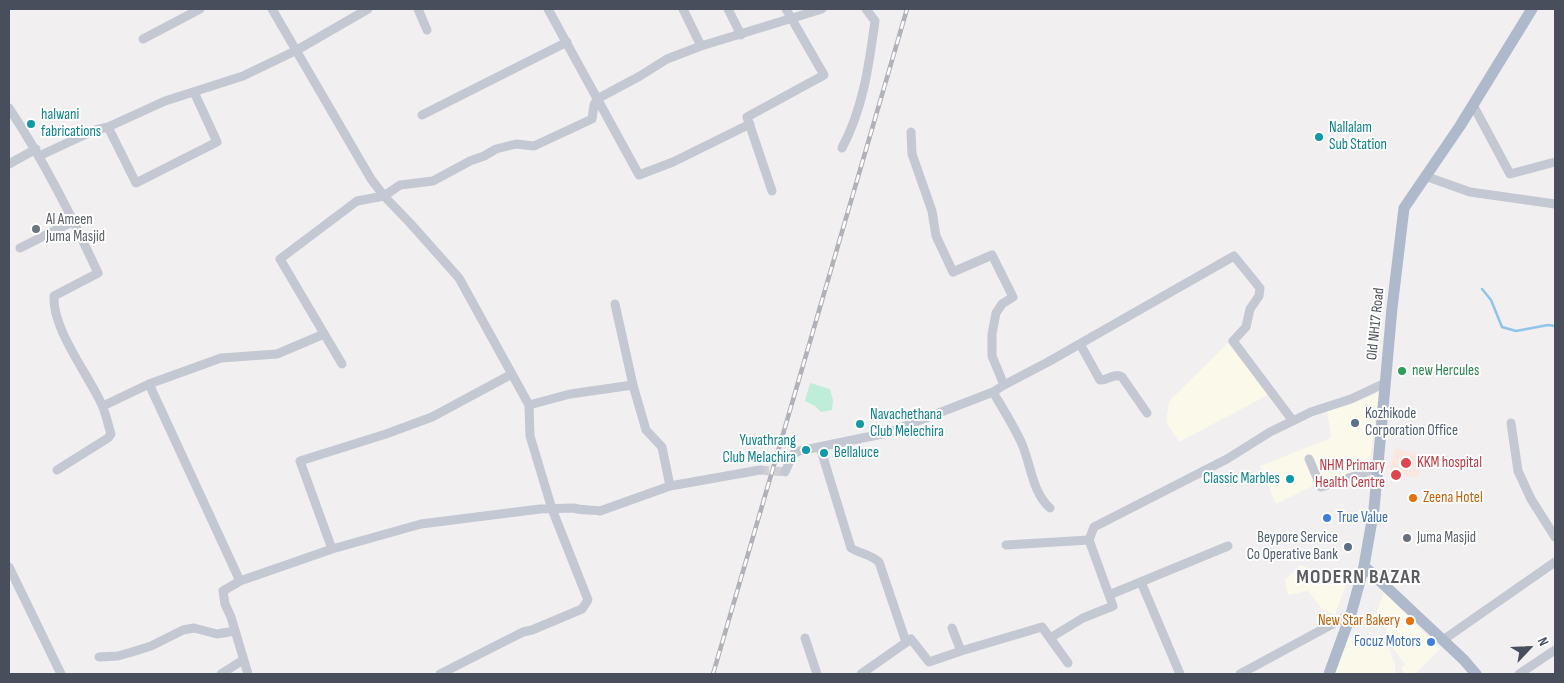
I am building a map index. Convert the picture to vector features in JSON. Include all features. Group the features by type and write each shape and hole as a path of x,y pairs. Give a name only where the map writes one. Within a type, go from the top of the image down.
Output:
{"main road":[{"name":"Old NH17 Road","path":"1329,674 1351,614 1364,566 1374,509 1385,383 1404,208 1460,126 1532,9"},
{"path":"1364,566 1464,660 1476,674"}],"street":[{"path":"143,39 200,9"},
{"path":"272,9 371,179 384,196 410,222 459,278 529,405 530,436 552,509 588,600 582,609 523,632 440,674"},
{"path":"9,164 95,130 108,127 165,101 243,76 297,50 368,9"},
{"path":"418,9 427,30"},
{"path":"548,9 639,176 673,162 750,124"},
{"path":"683,9 701,46"},
{"path":"728,9 741,35"},
{"path":"772,191 747,117 824,75 786,9"},
{"path":"342,364 280,259 357,201 384,196 400,185 433,182 496,149 516,144 534,146 592,120 597,98 640,76 667,59 701,46 822,9"},
{"path":"842,148 855,122 861,102 875,21 866,9"},
{"path":"873,18 876,9"},
{"path":"422,115 566,42"},
{"path":"108,127 136,183 217,142 194,92"},
{"path":"1473,104 1510,174 1555,162"},
{"path":"9,108 38,153 98,273 54,296 54,305 72,351 103,406 111,434 108,438 57,470"},
{"path":"911,132 912,154 932,211 936,236 953,272 992,255 1013,297 1002,304 996,314 992,334 992,356 1004,385"},
{"path":"1425,176 1470,192 1555,204"},
{"path":"20,248 74,222"},
{"path":"785,472 793,454 799,451 887,433 993,392 1234,256 1260,288 1258,296 1250,309 1246,327 1233,342 1293,421"},
{"path":"615,304 633,385 646,430 662,447 670,486"},
{"path":"103,406 149,384 221,358 276,354 324,334"},
{"path":"1080,344 1100,380 1119,375 1122,377 1147,413"},
{"path":"332,549 300,461 386,434 432,417 512,374"},
{"path":"1050,638 1083,618 1113,606 1089,540 1094,527 1227,459 1270,432 1311,412 1351,399 1385,383"},
{"path":"149,384 240,582"},
{"path":"529,405 570,394 633,385"},
{"path":"993,392 1021,441 1042,501 1050,508"},
{"path":"1511,423 1518,471 1531,499 1555,537"},
{"path":"820,447 851,548 860,554 870,554 879,562 906,642"},
{"path":"1309,460 1322,487 1379,468"},
{"path":"248,674 225,604 223,591 240,582 332,549 420,524 540,509 574,508 600,511 670,486 760,470"},
{"path":"1006,545 1089,540"},
{"path":"1109,594 1228,546"},
{"path":"1443,640 1555,562"},
{"path":"9,567 61,674"},
{"path":"1141,582 1180,674"},
{"path":"1240,674 1351,614"},
{"path":"861,674 911,639 928,662 1042,627 1068,663"},
{"path":"99,657 118,656 151,646 183,630 194,628 217,634 235,631"},
{"path":"952,628 961,651"},
{"path":"805,638 817,674"},
{"path":"1519,674 1555,650"},
{"path":"220,674 243,660"}],"shaded area":[{"path":"1228,343 1268,395 1179,442 1166,422 1169,401"},
{"name":"Classic Marbles","path":"1379,392 1369,468 1321,482 1276,504 1260,466 1331,438 1327,410 1362,400"},
{"name":"KKM hospital","path":"1395,448 1422,455 1417,478 1390,472"},
{"path":"1300,565 1319,571 1330,582 1336,569 1350,574 1335,615 1322,609 1308,591 1288,595 1285,580"},
{"path":"1384,592 1440,649 1415,674 1405,674 1401,669 1405,664 1391,646 1386,629 1377,611"},
{"path":"1347,636 1388,646 1395,664 1395,674 1334,674"}],"green space":[{"path":"810,383 830,389 833,400 832,410 821,412 815,406 805,401"}],"waterway":[{"path":"1482,289 1491,300 1502,327 1516,331 1548,325 1555,326"}],"tunnel":[{"path":"760,470 785,472"}],"railway":[{"path":"713,674 907,9"}],"place":[{"name":"halwani fabrications","path":"31,124"},
{"name":"Nallalam Sub Station","path":"1319,137"},
{"name":"Al Ameen Juma Masjid","path":"36,229"},
{"name":"new Hercules","path":"1402,371"},
{"name":"Kozhikode Corporation Office","path":"1355,423"},
{"name":"Navachethana Club Melechira","path":"860,424"},
{"name":"Yuvathrang Club Melachira","path":"806,450"},
{"name":"Bellaluce","path":"824,453"},
{"name":"KKM hospital","path":"1406,463"},
{"name":"NHM Primary Health Centre","path":"1396,475"},
{"name":"Classic Marbles","path":"1290,479"},
{"name":"Zeena Hotel","path":"1413,498"},
{"name":"True Value","path":"1327,518"},
{"name":"Juma Masjid","path":"1407,538"},
{"name":"Beypore Service Co Operative Bank","path":"1348,547"},
{"name":"New Star Bakery","path":"1410,621"},
{"name":"Focuz Motors","path":"1431,642"}],"district":[{"name":"MODERN BAZAR","path":"1359,578"}]}
